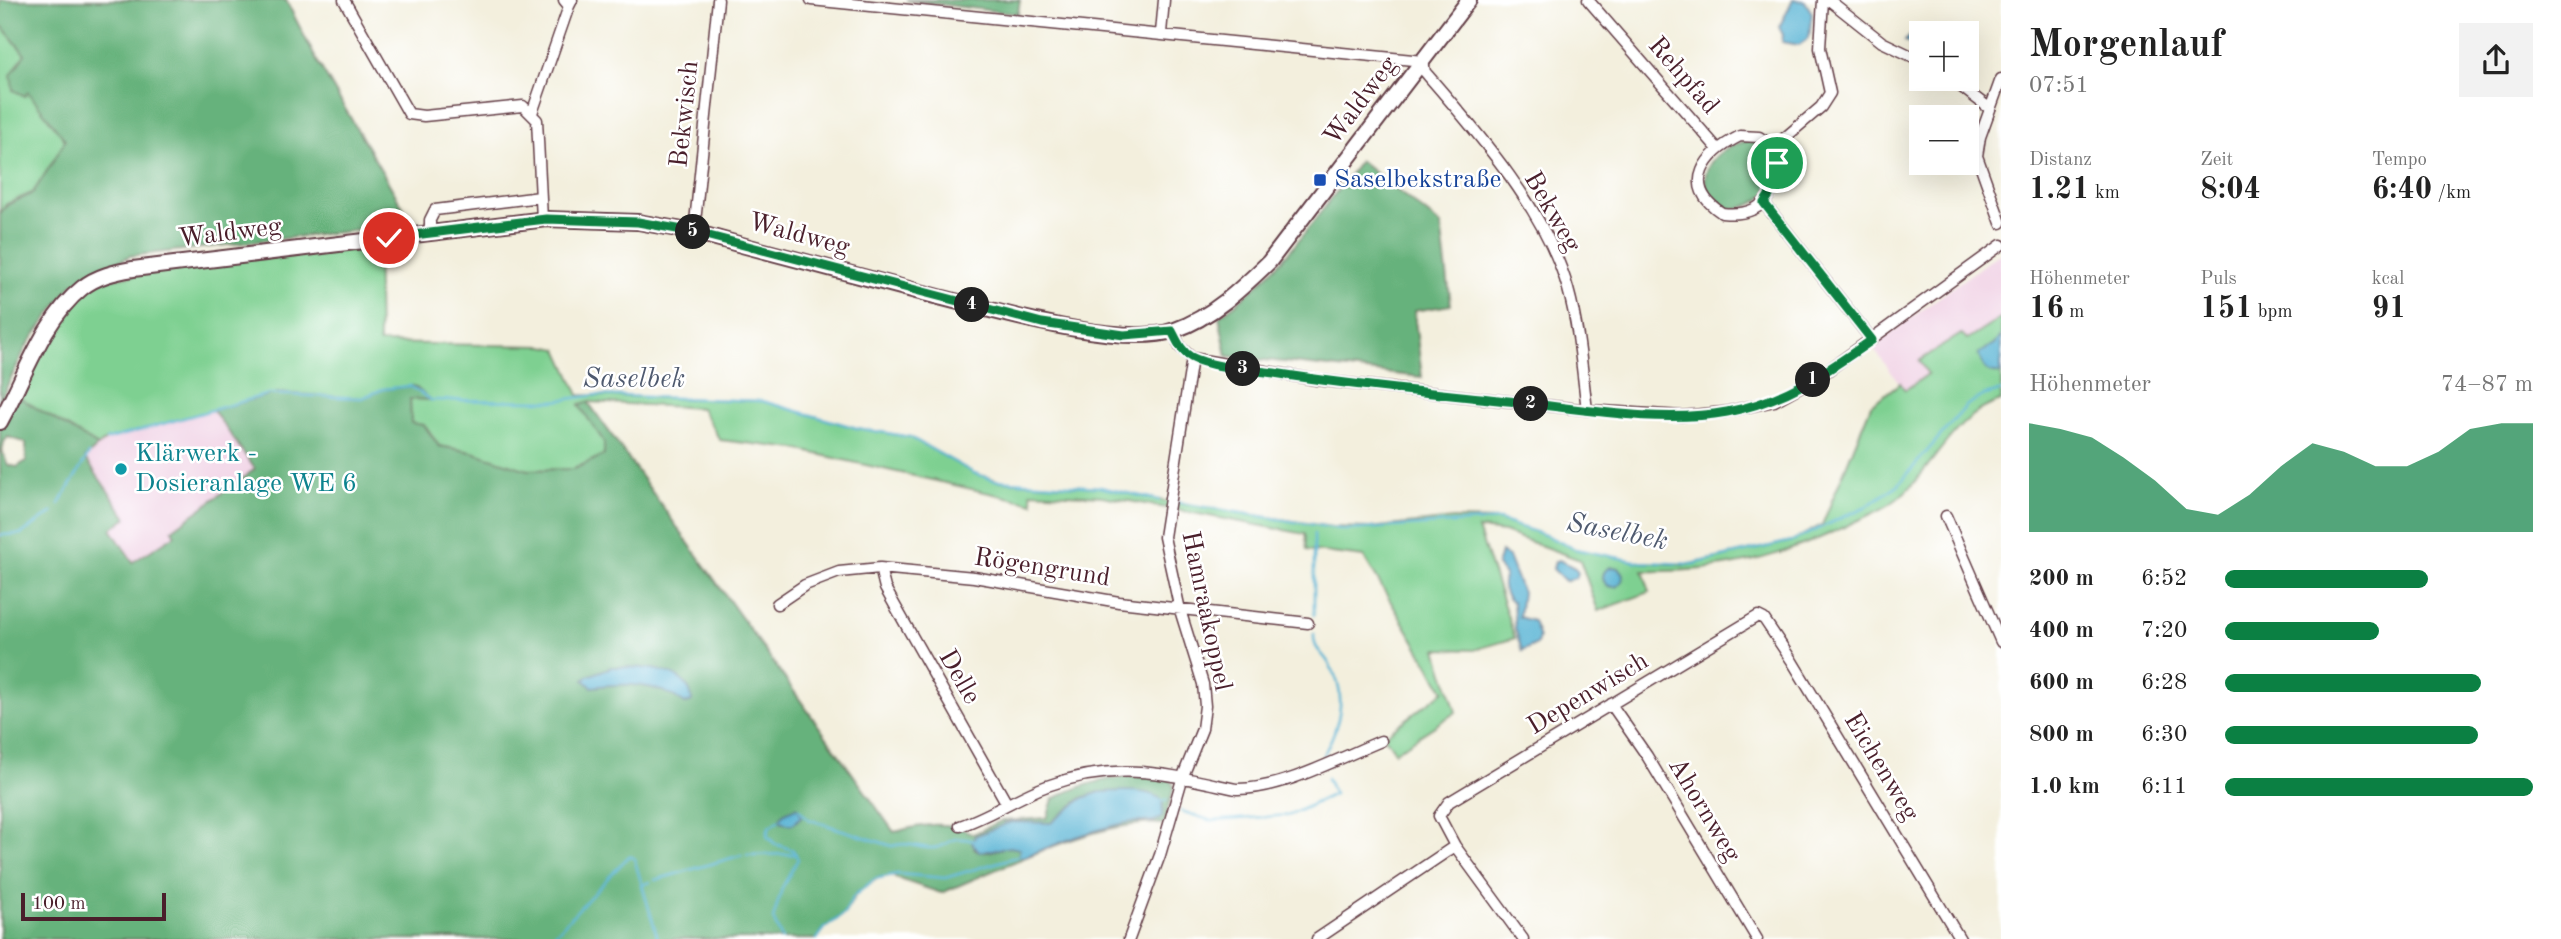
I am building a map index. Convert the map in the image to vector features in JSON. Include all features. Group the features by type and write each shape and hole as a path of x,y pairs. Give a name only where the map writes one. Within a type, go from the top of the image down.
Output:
{"main road":[{"name":"Waldweg","path":"0,422 55,320 82,288 106,275 133,269 542,219 638,222 694,232 1042,323 1124,335 1172,331 1201,319 1237,293 1269,262 1469,0"}],"street":[{"path":"344,0 405,109 415,116 523,106 533,113 537,120 542,219"},
{"name":"Bekwisch","path":"694,232 718,0"},
{"path":"811,0 1423,61"},
{"path":"1161,33 1164,0"},
{"name":"Rehpfad","path":"1588,0 1717,148"},
{"path":"1773,147 1821,107 1830,93 1820,48 1823,0"},
{"path":"1829,0 1882,42 1909,55"},
{"path":"533,113 568,2"},
{"name":"Bekweg","path":"1423,61 1425,72 1484,142 1549,240 1573,309 1587,410"},
{"path":"2001,79 1989,108 1977,156 2001,222"},
{"path":"1967,91 1989,108"},
{"path":"1740,136 1759,137 1773,147 1777,177 1764,203 1747,213 1734,215 1722,213 1704,199 1700,181 1702,167 1717,148 1740,136"},
{"path":"430,233 430,220 435,210 540,197"},
{"path":"1764,203 1872,340"},
{"path":"1172,331 1180,347 1192,358 1317,380 1587,410 1682,416 1725,412 1774,401 1823,374 2001,245"},
{"name":"Hamraakoppel","path":"1129,939 1160,855 1183,776 1202,729 1205,706 1203,684 1180,610 1164,537 1192,358"},
{"path":"1946,516 2001,642"},
{"name":"Rögengrund","path":"777,604 805,585 839,572 880,568 974,577 1180,610 1308,623"},
{"name":"Delle","path":"880,568 885,588 1007,804"},
{"name":"Depenwisch","path":"1455,846 1439,816 1449,802 1758,616 1764,619"},
{"name":"Eichenweg","path":"1764,619 1960,939"},
{"name":"Ahornweg","path":"1611,704 1647,756 1757,939"},
{"path":"960,826 1049,785 1093,775 1123,770 1183,776 1236,789 1261,787 1381,741"},
{"path":"1317,939 1455,846 1523,939"}],"shaded area":[{"path":"2001,254 2001,318 1967,341 1961,334 1919,361 1928,374 1905,390 1872,347"},
{"path":"213,411 255,469 172,529 175,535 133,562 110,529 127,518 85,457 106,440"}],"green space":[{"path":"0,0 286,0 316,59 408,216 377,220 377,228 130,256 72,285 26,347 0,401 0,214 10,203 32,193 65,140 28,92 25,96 13,90 11,75 25,54 0,24"},
{"path":"906,0 1020,0 1018,14"},
{"path":"0,24 25,54 65,140 34,192 6,204 0,214"},
{"path":"1750,141 1766,148 1773,174 1771,184 1759,200 1750,205 1724,209 1712,199 1706,188 1708,166 1725,149"},
{"path":"1360,161 1441,225 1451,305 1414,311 1422,377 1227,356 1219,316 1260,283 1278,264"},
{"path":"377,240 379,343 544,346 558,349 579,395 762,401 857,428 910,437 974,473 1000,481 1100,487 1159,500 1332,527 1370,528 1454,519 1499,520 1545,535 1575,549 1640,562 1686,565 1792,541 1822,525 1871,405 1900,383 1905,390 1928,374 1919,361 1961,334 1967,340 2001,318 2001,401 1984,408 1955,431 1907,490 1879,510 1828,535 1752,561 1700,569 1643,571 1650,592 1598,611 1580,560 1504,532 1478,529 1515,638 1474,650 1437,649 1456,712 1395,752 1384,736 1444,691 1364,557 1307,550 1305,534 1102,496 1031,492 1033,503 795,449 720,440 701,408 588,402 580,404 604,442 604,455 574,469 522,470 472,452 439,446 428,429 411,423 410,398 429,399 414,386 383,389 362,398 269,394 106,440 98,446 15,395 49,329 93,281"},
{"path":"414,386 431,400 410,399 411,423 424,425 439,446 472,452 528,470 574,469 604,455 604,442 579,405 588,402 894,832 944,825 964,829 973,834 1001,821 1047,818 1053,799 1066,793 1109,779 1139,776 1169,779 1174,786 1164,824 1138,824 1081,837 941,893 895,878 894,875 878,878 857,893 844,914 825,928 817,939 0,939 0,422 15,395 98,446 85,458 127,518 111,529 133,562 175,535 172,530 255,469 213,410 277,393 362,398 383,389","holes":["8,437 26,443 26,461 17,467 8,465 2,452","1100,792 1148,793 1163,805 1154,822 1139,821 1105,826 1024,857 1021,849 1011,847 987,852 974,848 975,836 1011,822 1051,823 1082,798"]}],"water":[{"path":"1793,0 1805,1 1812,13 1809,38 1799,45 1782,42 1783,35 1779,27"},
{"path":"2001,335 2001,373 1992,373 1984,366 1978,354 1995,343"},
{"path":"1501,552 1508,557 1522,592 1519,617 1533,621 1539,638 1537,644 1522,651 1515,628 1513,603 1504,590 1505,575 1497,566"},
{"path":"1559,560 1575,568 1578,573 1576,578 1565,581 1553,569 1555,561"},
{"path":"1609,567 1617,567 1623,577 1617,587 1609,587 1603,581 1603,573"},
{"path":"611,667 647,668 672,674 682,680 689,689 692,701 685,704 664,692 641,686 592,687 584,680"},
{"path":"1132,791 1156,796 1163,800 1162,817 1155,821 1130,822 1099,830 1024,857 1018,856 1020,849 1010,847 980,852 972,843 975,836 1011,822 1051,823 1083,798 1100,792"},
{"path":"797,807 802,816 793,824 779,820 783,814"}],"waterway":[{"name":"Saselbek","path":"106,440 269,394 362,398 383,389 410,386 431,400 554,401 595,395 762,401 857,428 910,437 974,473 994,480 1100,487 1159,500"},
{"name":"Saselbek","path":"1175,502 1346,530 1499,520 1545,535 1575,549 1640,562 1692,564 1792,541 1867,506 1898,485 1967,405 1985,395 2001,391"},
{"name":"Saselbek","path":"59,504 89,454"},
{"name":"Saselbek","path":"0,535 21,534 53,512"},
{"path":"1314,534 1314,615"},
{"path":"1314,634 1316,647 1335,674 1340,698 1338,721 1323,756"},
{"path":"1181,811 1212,821 1290,815 1334,794 1327,778"},
{"path":"1159,802 1167,800"},
{"path":"799,809 808,819 892,846 907,844 932,848 958,839 974,841"},
{"path":"779,820 769,827 767,836 775,844 793,850 798,859 782,888 773,919 782,939"},
{"path":"747,855 796,854"},
{"path":"655,880 742,855"},
{"path":"550,939 629,856 634,858 642,885"},
{"path":"817,939 825,928 844,914 854,896 875,879 897,874 945,878 1019,856"},
{"path":"650,882 642,885 658,939"}],"place":[{"name":"Saselbekstraße","path":"1320,180"},
{"name":"Klärwerk - Dosieranlage WE 6","path":"121,469"}],"route":[{"path":"389,238 546,219 595,218 638,222 694,232 1042,323 1124,335 1172,331 1180,347 1192,358 1244,369 1317,380 1587,410 1682,416 1725,412 1774,401 1823,374 1872,340 1764,203 1777,177 1777,163"}]}
